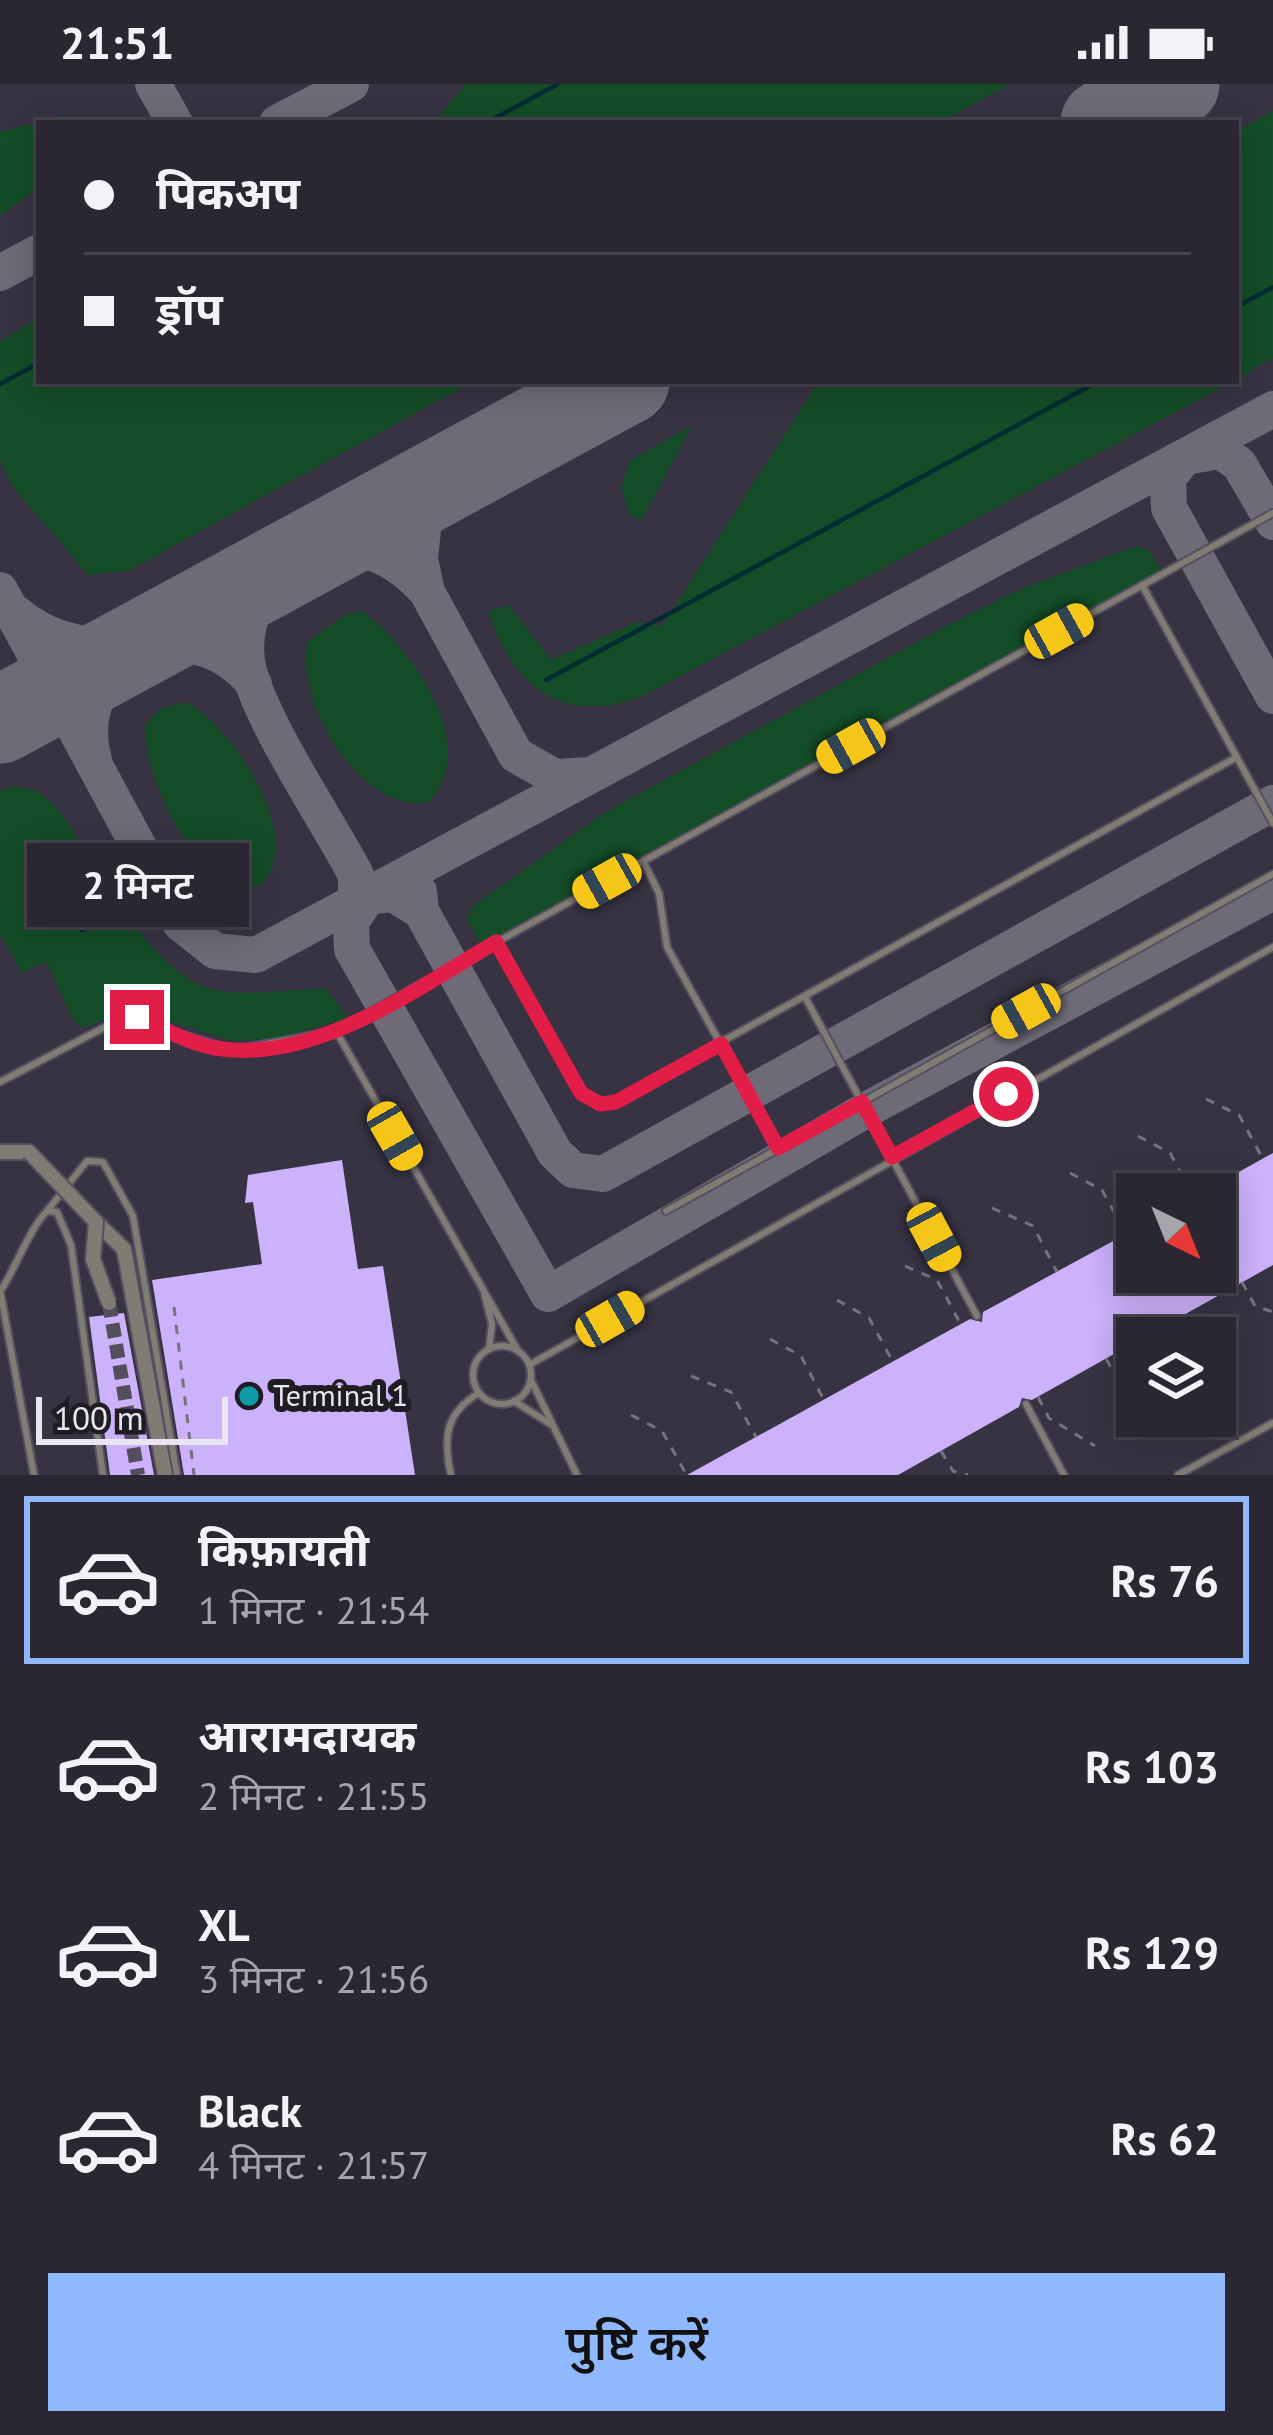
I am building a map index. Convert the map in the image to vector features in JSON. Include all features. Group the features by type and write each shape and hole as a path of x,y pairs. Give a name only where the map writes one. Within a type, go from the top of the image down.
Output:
{"street":[{"path":"0,1152 29,1152 124,1249 165,1475"},
{"path":"95,1222 93,1259 109,1303"}],"lane":[{"path":"0,1082 124,1017 137,1017 191,1042 240,1050 336,1030 1273,513"},
{"path":"1142,585 1273,823"},
{"path":"496,942 576,1085 591,1101 616,1102 1237,757"},
{"path":"644,861 659,893 664,941 778,1148"},
{"path":"666,1210 1273,874"},
{"path":"530,1365 892,1157 1273,947"},
{"path":"805,997 977,1316"},
{"path":"336,1030 530,1365 531,1378 577,1475"},
{"path":"34,1475 0,1290 47,1211 87,1161 103,1162 133,1216 177,1475"},
{"path":"47,1211 63,1217 71,1245 103,1475"},
{"path":"479,1393 474,1366 488,1349 492,1324 483,1289"},
{"path":"488,1349 500,1346 518,1351"},
{"path":"479,1393 499,1404 514,1401 531,1378"},
{"path":"451,1475 447,1426 462,1403 479,1393"},
{"path":"514,1401 555,1427"},
{"path":"1026,1404 1064,1475"},
{"path":"1178,1475 1273,1423"}],"path":[{"path":"1206,1099 1239,1115 1262,1159"},
{"path":"1138,1136 1170,1153 1181,1173"},
{"path":"1070,1173 1102,1190 1116,1216"},
{"path":"992,1208 1033,1226 1057,1272"},
{"path":"905,1266 937,1280 961,1325"},
{"path":"1242,1282 1255,1306 1273,1312"},
{"path":"837,1300 869,1318 893,1362"},
{"path":"174,1307 194,1475"},
{"path":"770,1339 801,1357 824,1400"},
{"path":"1106,1359 1116,1376"},
{"path":"691,1376 731,1392 756,1437"},
{"path":"1038,1397 1049,1418 1095,1446"},
{"path":"631,1414 662,1431 685,1472"},
{"path":"941,1451 953,1471 968,1475"}],"green space":[{"path":"466,84 1011,84 944,120 436,120"},
{"path":"1273,111 1273,357 1239,378 1239,129"},
{"path":"36,122 36,189 0,216 0,132"},
{"path":"36,319 36,384 469,384 128,571 88,575 12,486 0,460 0,342"},
{"path":"817,384 1228,384 645,695 616,704 590,706 546,695 512,662 488,611 509,605 551,660 637,622 662,626"},
{"path":"692,426 641,521 630,515 621,487 630,460"},
{"path":"1136,546 1148,549 1161,570 481,945 467,919 473,906 604,813 950,624 1023,588"},
{"path":"363,611 419,673 444,726 448,753 443,778 429,802 404,801 379,791 357,772 337,749 311,693 308,641 345,615"},
{"path":"187,702 224,735 259,786 276,842 273,866 260,886 237,885 216,873 196,854 164,801 153,773 145,725 160,709"},
{"path":"15,786 39,792 56,807 126,914 168,963 192,981 230,992 327,989 348,1019 272,1039 232,1041 132,1009 83,1028 74,1022 46,961 22,973 0,933 0,791"}],"building":[{"path":"1273,1153 1273,1265 1236,1286 1236,1174"},
{"name":"Terminal 1","path":"342,1160 358,1269 383,1266 415,1475 184,1475 152,1280 262,1264 253,1202 245,1203 248,1175"},
{"path":"1116,1239 1116,1293 1223,1293 1180,1317 1116,1317 1116,1353 1032,1400 1022,1398 1019,1407 898,1475 687,1475 970,1319 982,1322 983,1312"},
{"path":"124,1313 154,1475 110,1475 89,1317"}],"waterway":[{"path":"492,120 558,84"},
{"path":"1239,305 1273,287"},
{"path":"0,384 36,365"},
{"path":"546,680 1093,384"},
{"path":"82,930 114,913"}],"taxiway":[{"path":"153,84 173,120"},
{"path":"283,120 351,84"},
{"path":"0,273 36,254"},
{"path":"0,590 180,923 215,951 256,955 1273,409"},
{"path":"1273,522 1239,464 1220,451 1185,457 1168,478 1169,508 1273,696"},
{"path":"473,464 441,491 424,520 420,559 427,592 516,755 555,777 591,775"},
{"path":"356,911 356,875 257,694 249,671 247,632 252,613 272,581 303,557 322,551 353,549 380,556 427,592"},
{"path":"17,614 49,634 81,643 200,648 228,660 254,684"},
{"path":"94,760 92,712 103,684 134,647"},
{"path":"419,891 421,911 555,1153 573,1170 603,1174 1273,803"},
{"path":"421,911 393,894 368,897 351,922 352,949 548,1294 866,1110 1273,892"}],"runway":[{"path":"1110,120 1176,84"},
{"path":"0,720 620,384"}],"tunnel":[{"path":"109,1303 138,1475"}],"place":[{"name":"Terminal 1","path":"249,1396"}],"route":[{"path":"137,1017 206,1046 240,1050 277,1045 336,1030 496,942 581,1093 600,1104 616,1102 721,1044 778,1148 862,1102 892,1157 1006,1094"}]}
